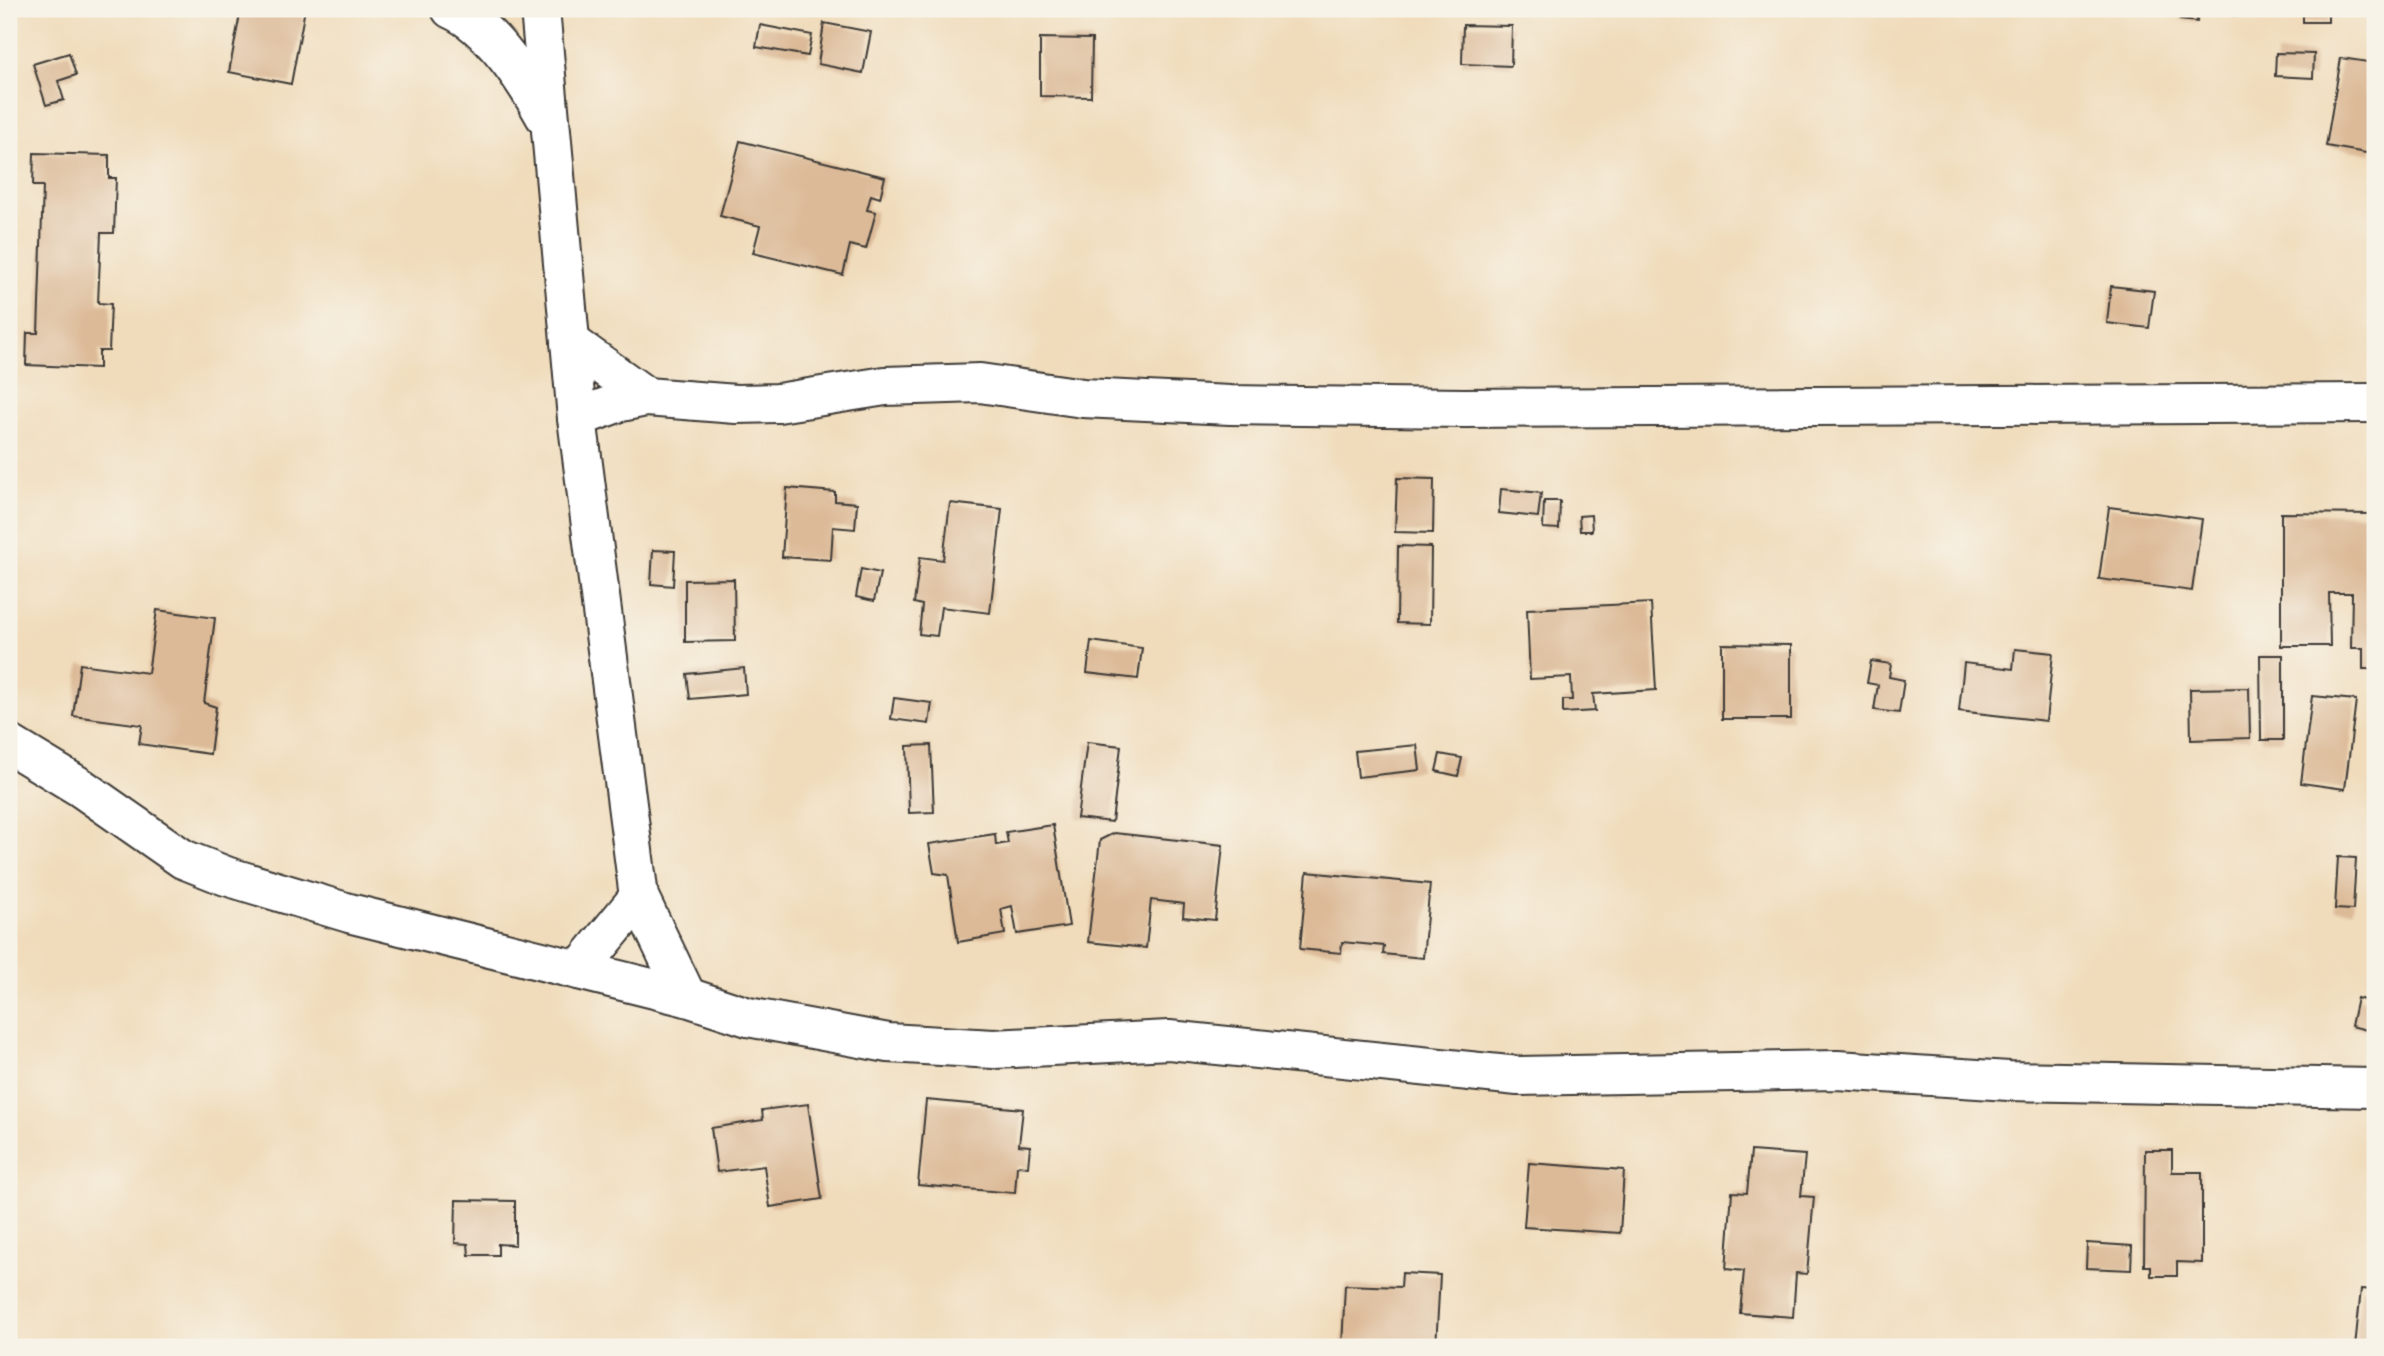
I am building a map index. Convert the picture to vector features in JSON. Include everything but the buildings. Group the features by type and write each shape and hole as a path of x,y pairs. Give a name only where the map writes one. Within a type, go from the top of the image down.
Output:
{"street":[{"path":"540,9 576,418 639,897 687,997"},
{"path":"461,10 523,77 550,125"},
{"path":"570,342 646,397"},
{"path":"576,418 617,403 646,397 736,404 778,403 885,386 980,383 1083,398 1230,405 1464,408 2375,403"},
{"path":"9,744 80,787 183,859 226,876 349,913 687,997 748,1017 888,1043 980,1048 1169,1040 1518,1076 1837,1070 2009,1081 2375,1088"},
{"path":"579,970 639,897"}]}
